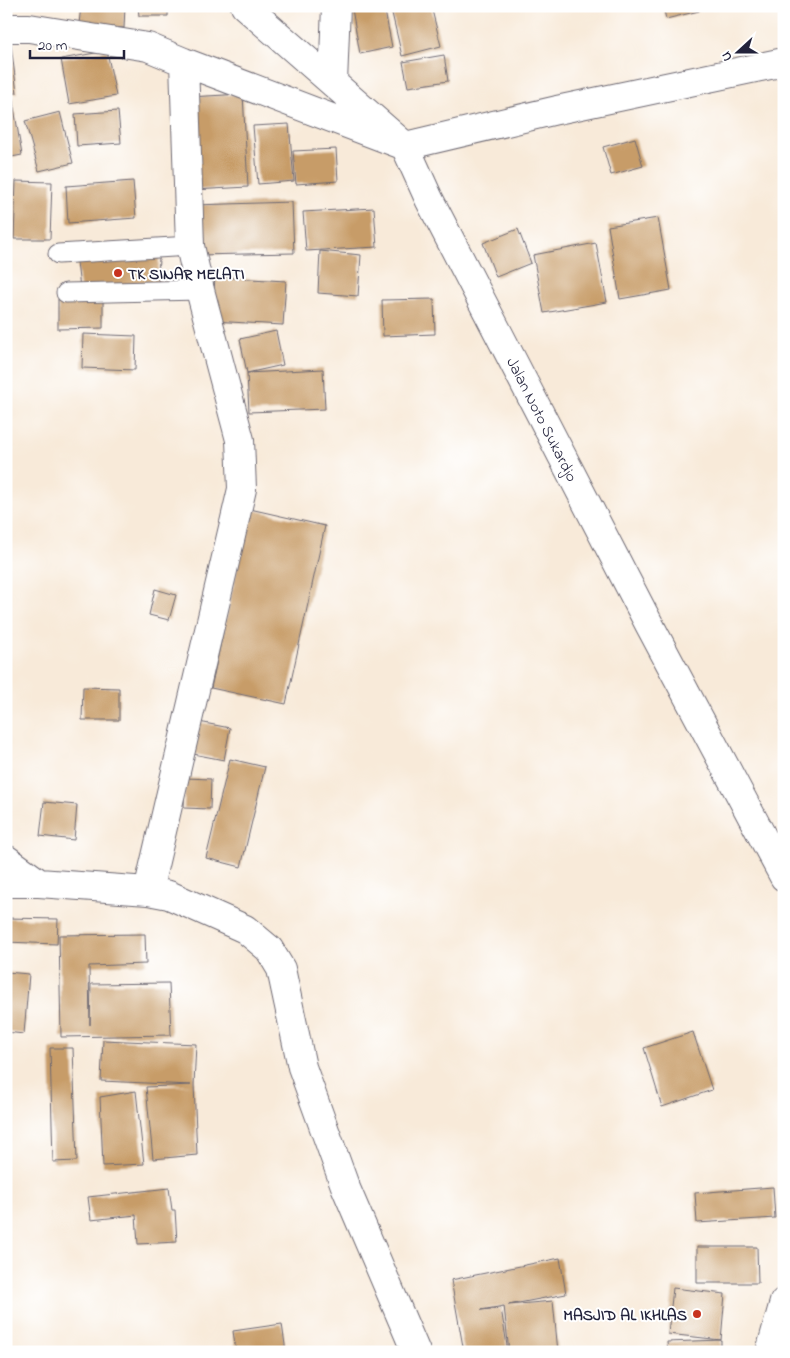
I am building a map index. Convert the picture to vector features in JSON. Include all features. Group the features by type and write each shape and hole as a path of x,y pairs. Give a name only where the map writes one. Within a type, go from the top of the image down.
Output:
{"street":[{"name":"Jalan Noto Sukardjo","path":"245,6 404,146 429,199 612,553 784,877"},
{"path":"333,84 336,6"},
{"path":"6,28 29,28 148,47 404,146 557,110 784,62"},
{"path":"148,891 242,489 240,440 190,246 184,62"},
{"path":"6,859 39,883"},
{"path":"6,882 148,891 169,895 245,929 268,949 281,969 302,1067 345,1186 416,1352"},
{"path":"776,1338 784,1302"}],"lane":[{"path":"58,254 190,246"},
{"path":"66,293 200,290"}],"building":[{"path":"81,6 125,6 124,28 79,24"},
{"path":"138,6 168,6 168,16 139,16"},
{"path":"384,6 392,47 360,54 352,9"},
{"path":"401,6 431,6 441,46 402,56 391,9"},
{"path":"663,6 698,6 699,11 666,19"},
{"path":"10,36 17,93 6,93 6,37"},
{"path":"107,51 116,96 69,104 61,59"},
{"path":"444,55 448,81 408,87 403,62"},
{"path":"243,94 248,187 194,190 189,97"},
{"path":"12,96 22,155 6,158 6,97"},
{"path":"118,111 121,143 77,146 75,114"},
{"path":"60,112 73,163 39,171 25,121"},
{"path":"289,124 294,181 258,184 253,126"},
{"path":"635,138 643,166 611,175 603,147"},
{"path":"336,149 338,181 296,184 293,151"},
{"path":"16,181 52,182 50,239 14,239"},
{"path":"133,181 136,218 68,223 66,186"},
{"path":"292,202 294,253 196,255 194,205"},
{"path":"374,208 377,247 306,251 303,212"},
{"path":"658,218 671,290 620,299 608,226"},
{"path":"518,229 531,263 496,277 483,243"},
{"path":"596,243 607,302 544,313 533,255"},
{"path":"320,251 361,255 358,296 318,293"},
{"name":"TK SINAR MELATI","path":"159,257 158,283 80,288 77,262"},
{"path":"215,277 286,281 283,325 212,321"},
{"path":"58,299 103,299 103,328 58,329"},
{"path":"434,299 435,334 383,336 382,300"},
{"path":"276,331 283,365 247,373 240,339"},
{"path":"83,334 136,336 135,370 82,368"},
{"path":"323,369 325,409 249,412 247,373"},
{"path":"250,509 325,526 286,704 211,688"},
{"path":"155,589 176,595 169,620 149,615"},
{"path":"83,687 119,688 119,720 82,720"},
{"path":"199,722 230,728 224,760 193,754"},
{"path":"230,759 265,767 241,867 206,858"},
{"path":"185,778 211,779 210,809 184,808"},
{"path":"44,802 77,805 74,840 40,836"},
{"path":"6,918 58,919 57,944 6,942"},
{"path":"145,934 146,964 89,966 90,1025 91,984 169,983 171,1035 61,1037 59,935"},
{"path":"6,972 29,974 24,1034 6,1032"},
{"path":"693,1032 712,1090 662,1107 644,1048"},
{"path":"103,1040 196,1044 194,1085 197,1155 153,1159 146,1087 191,1085 101,1081"},
{"path":"50,1048 73,1048 77,1161 53,1162"},
{"path":"136,1091 144,1164 103,1166 100,1097"},
{"path":"773,1187 775,1218 697,1223 695,1193"},
{"path":"169,1188 172,1210 175,1210 177,1242 138,1244 136,1215 91,1220 88,1197"},
{"path":"697,1247 757,1247 758,1283 697,1283"},
{"path":"560,1258 566,1294 508,1305 553,1301 558,1352 509,1352 504,1306 481,1310 501,1308 508,1352 464,1352 451,1280"},
{"name":"MASJID AL IKHLAS","path":"673,1288 725,1294 721,1340 668,1334"},
{"path":"282,1324 286,1352 236,1352 233,1331"},
{"path":"721,1340 721,1352 668,1352 667,1342"}],"place":[{"name":"TK SINAR MELATI","path":"118,273"},
{"name":"MASJID AL IKHLAS","path":"697,1314"}]}
